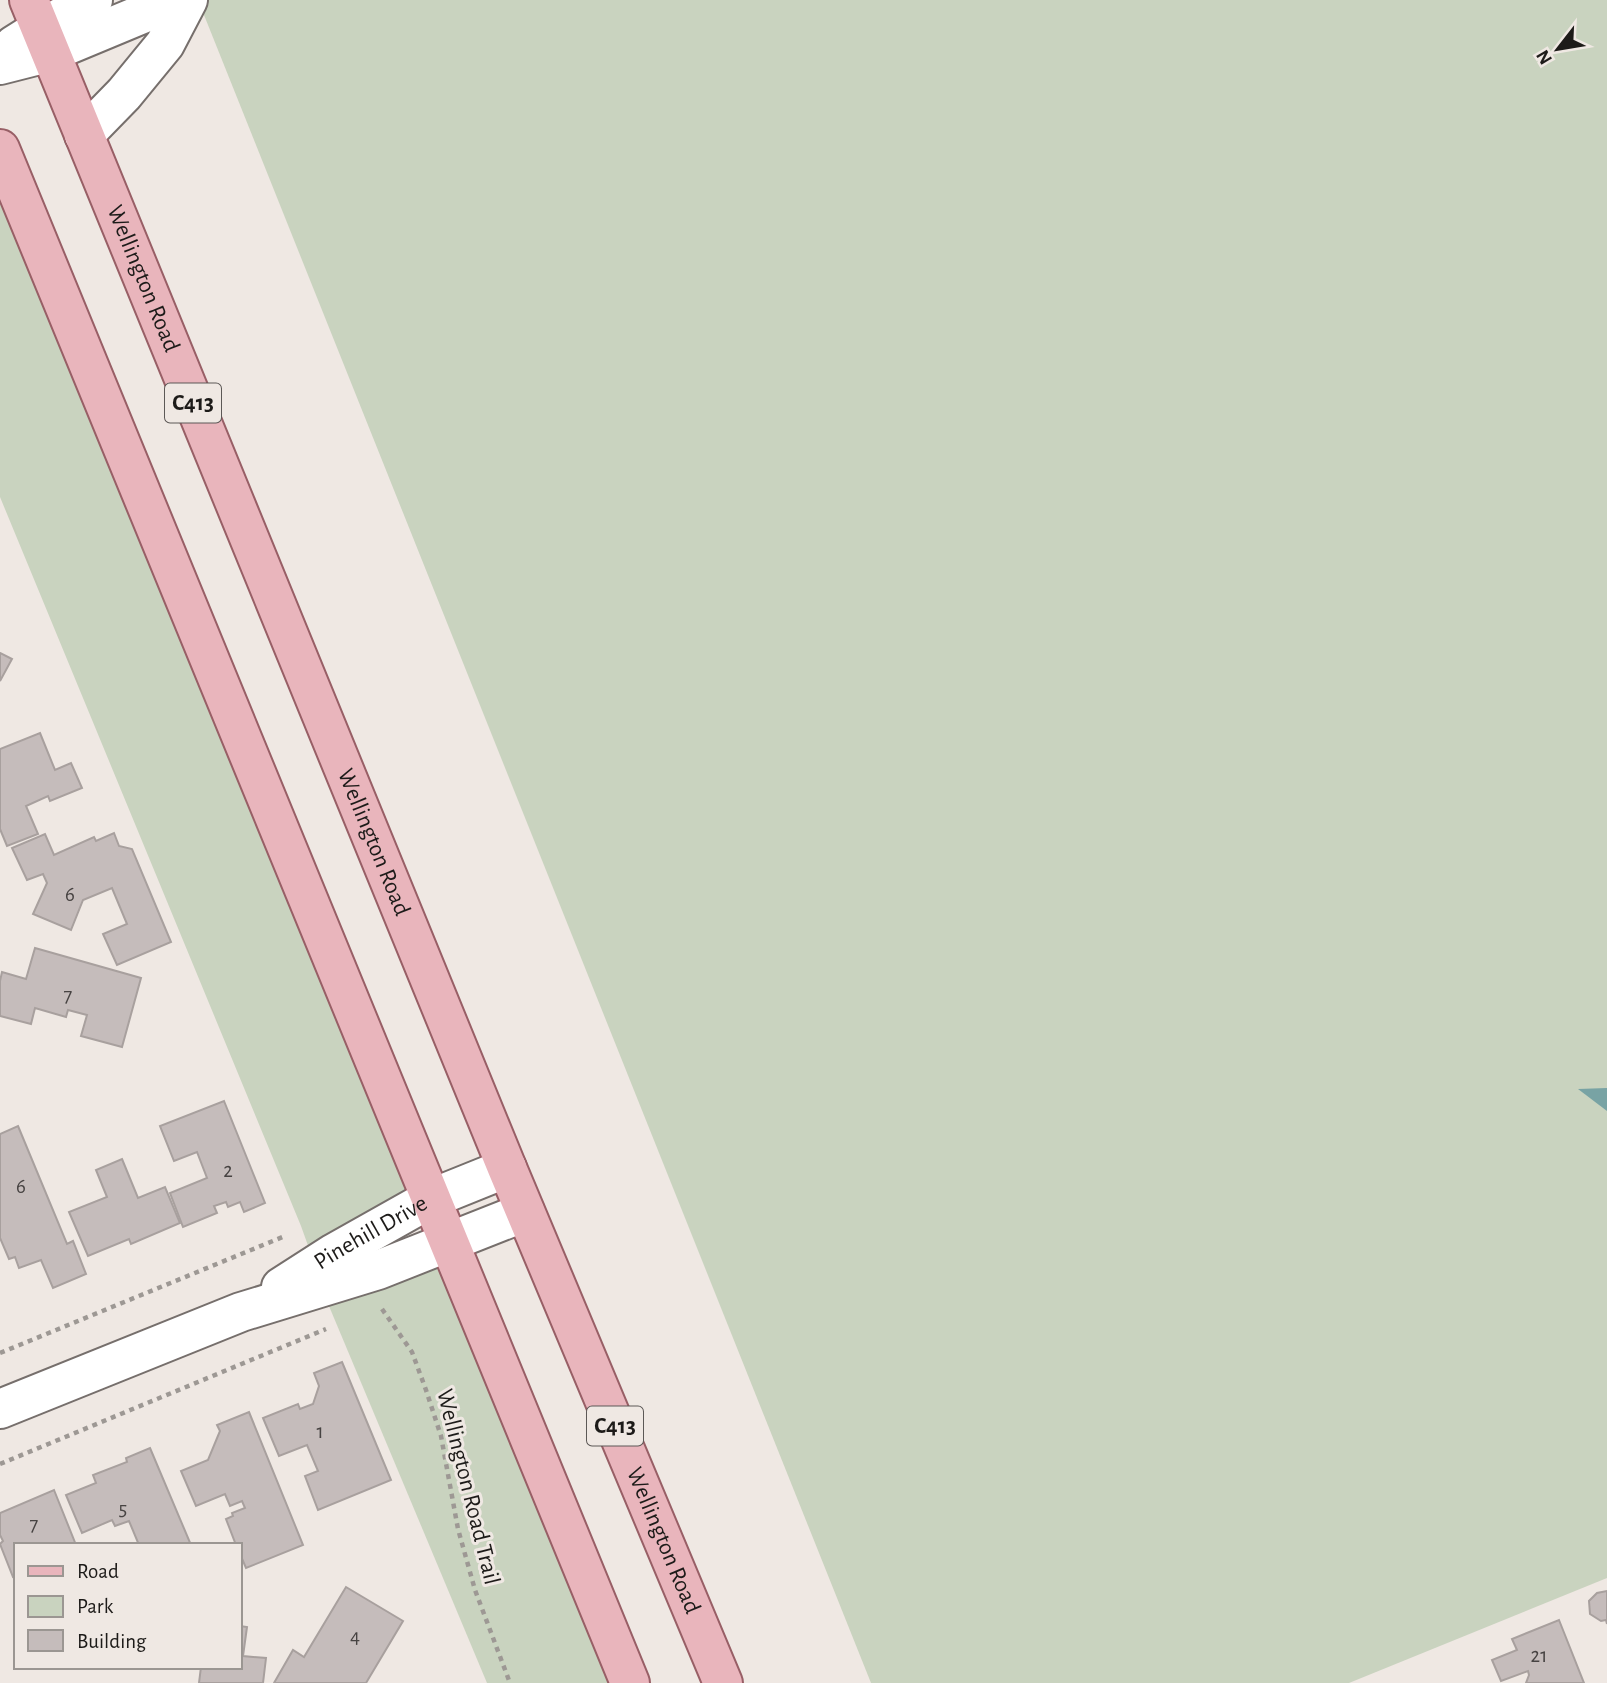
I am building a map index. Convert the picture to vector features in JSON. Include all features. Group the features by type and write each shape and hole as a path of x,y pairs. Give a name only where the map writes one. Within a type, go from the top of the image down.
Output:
{"main road":[{"name":"Wellington Road","path":"40,26 525,1212 723,1683"},
{"path":"0,149 629,1683"}],"street":[{"path":"0,54 40,26 93,0"},
{"path":"0,65 40,26 176,0"},
{"path":"84,135 124,94 165,44 188,0"},
{"name":"Pinehill Drive","path":"241,1312 334,1253 430,1199 507,1168"},
{"name":"Pinehill Drive","path":"0,1409 241,1312 378,1270 525,1212"}],"path":[{"path":"0,1353 289,1235"},
{"name":"Wellington Road Trail","path":"380,1307 412,1352 426,1390 441,1436 458,1529 475,1590 510,1683"},
{"path":"0,1464 332,1326"}],"green space":[{"path":"198,0 1607,0 1607,1578 1349,1683 871,1683"},
{"path":"0,149 430,1199 320,1279 301,1226 0,497"},
{"path":"448,1241 630,1683 487,1683 321,1287"}],"water":[{"path":"1607,1088 1607,1111 1578,1089"}],"building":[{"path":"0,653 12,659 0,681"},
{"path":"40,733 55,770 71,763 82,788 50,801 48,796 26,806 38,834 7,846 0,829 0,749"},
{"path":"114,833 119,846 132,849 171,942 117,965 103,934 127,924 112,888 83,900 71,930 33,914 47,883 43,874 27,880 12,848 45,834 54,855 94,837 96,841"},
{"path":"35,948 141,978 122,1047 81,1036 87,1015 68,1010 66,1017 35,1008 31,1024 0,1016 2,972 26,979"},
{"path":"224,1101 265,1203 244,1212 240,1202 228,1207 226,1202 214,1206 217,1213 183,1227 170,1193 207,1178 197,1152 174,1161 160,1126"},
{"path":"18,1126 67,1244 73,1241 86,1274 53,1288 41,1260 19,1268 15,1257 9,1259 0,1238 0,1134"},
{"path":"122,1159 138,1198 165,1187 180,1223 131,1244 129,1239 88,1256 69,1212 107,1197 96,1170"},
{"path":"342,1362 391,1480 318,1510 305,1476 318,1471 307,1445 279,1456 263,1418 298,1404 300,1409 313,1404 319,1386 314,1373"},
{"path":"249,1412 303,1545 246,1568 242,1559 242,1543 235,1543 226,1519 233,1516 232,1513 245,1508 242,1501 230,1506 225,1494 196,1506 181,1471 208,1460 220,1431 217,1425"},
{"path":"150,1448 190,1543 138,1543 129,1521 115,1526 112,1520 82,1533 66,1495 96,1483 93,1475 127,1462 126,1458"},
{"path":"54,1490 75,1543 14,1543 13,1577 0,1544 3,1541 0,1535 0,1513"},
{"path":"346,1587 403,1621 366,1683 274,1683 293,1650 304,1657"},
{"path":"1607,1591 1607,1624 1606,1620 1601,1621 1590,1614 1589,1601 1597,1593"},
{"path":"1559,1620 1584,1683 1526,1683 1528,1671 1501,1681 1492,1660 1517,1650 1512,1639"},
{"path":"242,1626 247,1627 243,1656 266,1658 263,1683 199,1683 201,1669 242,1669"}]}
